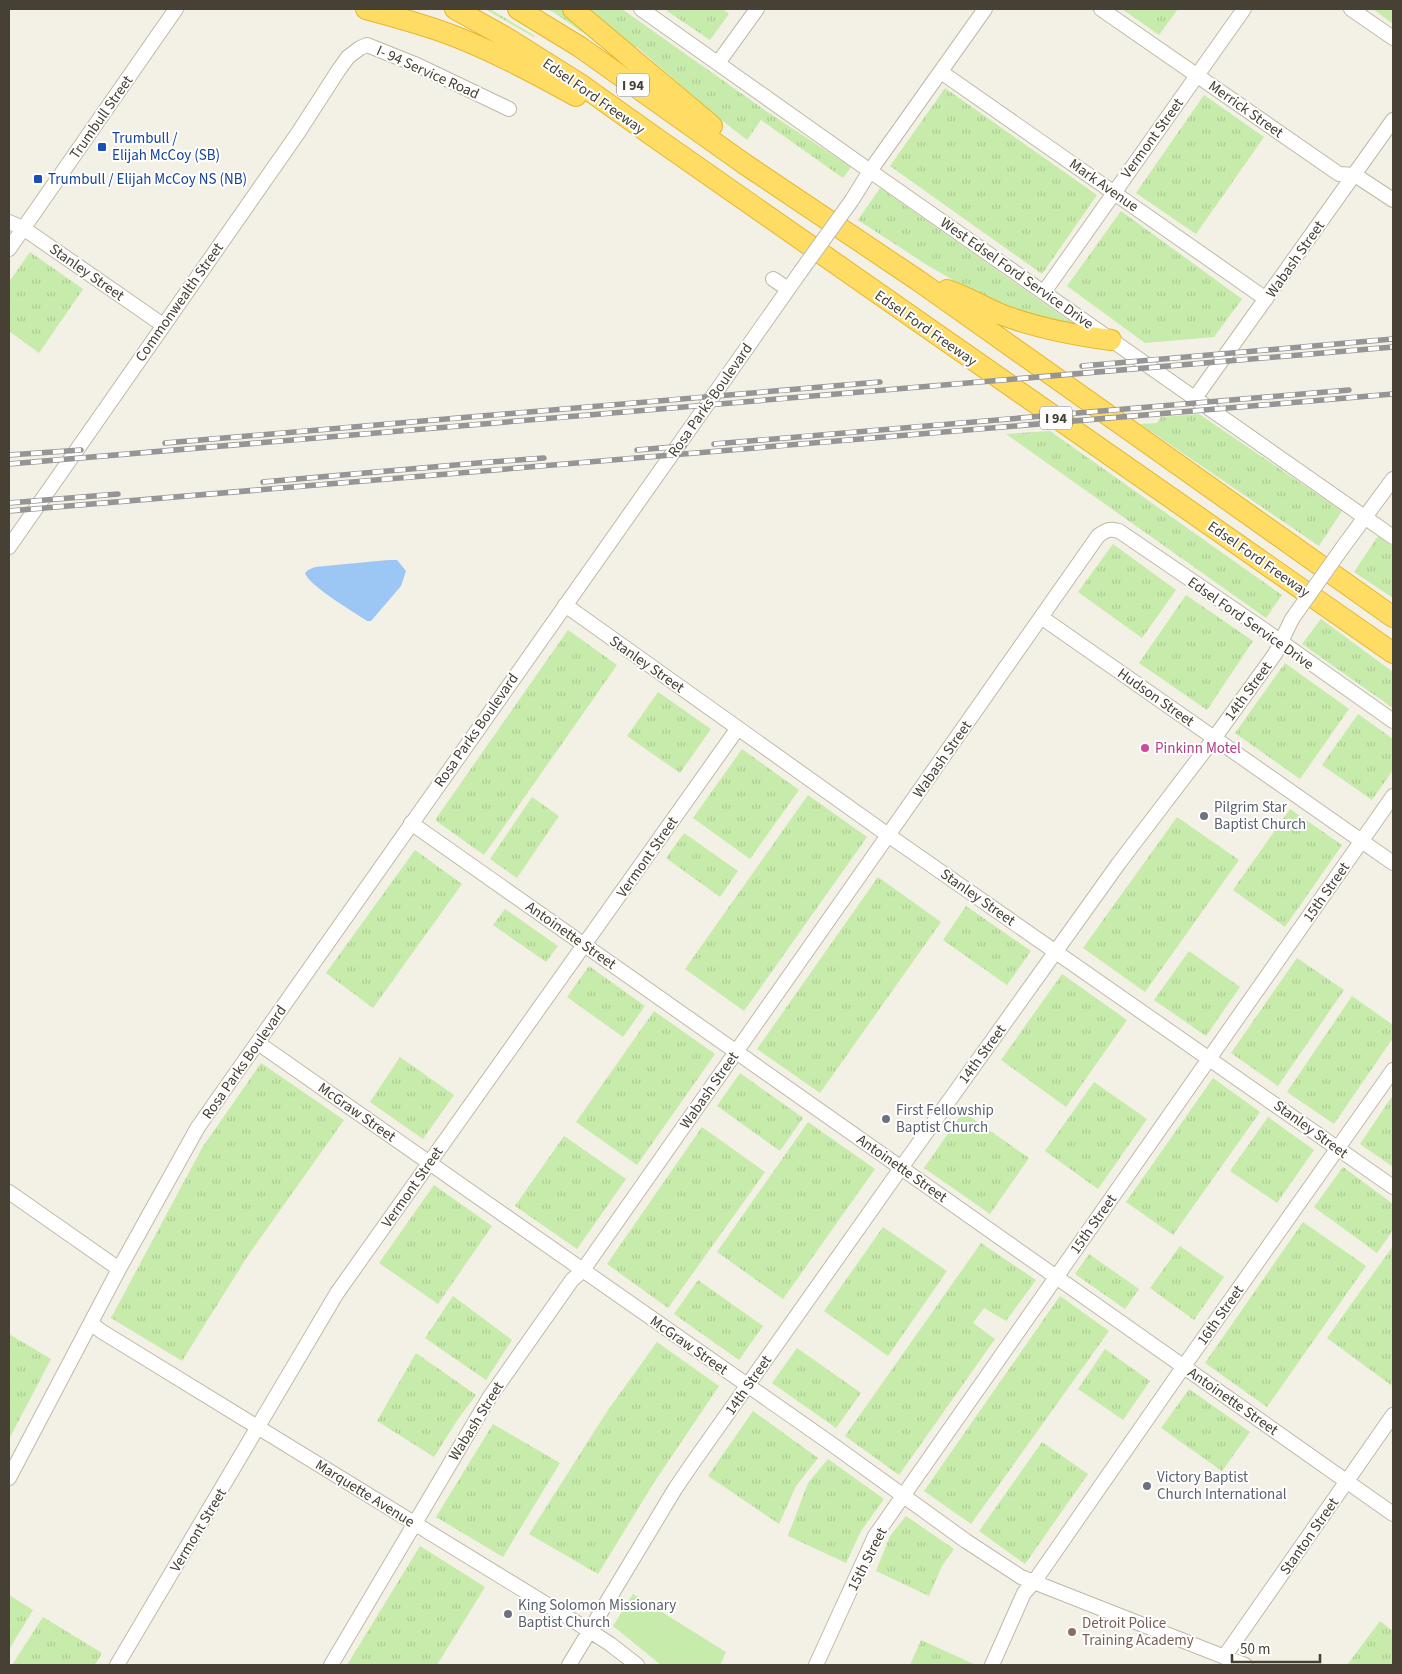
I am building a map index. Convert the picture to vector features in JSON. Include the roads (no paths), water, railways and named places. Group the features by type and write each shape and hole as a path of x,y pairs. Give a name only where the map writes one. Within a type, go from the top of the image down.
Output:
{"highway":[{"path":"366,9 429,27 512,61 593,106 653,136"},
{"name":"Edsel Ford Freeway","path":"455,9 507,38 580,84 1389,651"},
{"name":"Edsel Ford Freeway","path":"518,9 580,47 746,165 919,281 1393,616"},
{"path":"573,9 723,136 746,165"},
{"path":"919,281 952,292 1000,314 1029,324 1073,335 1111,340"}],"street":[{"name":"Trumbull Street","path":"9,249 176,9"},
{"name":"West Edsel Ford Service Drive","path":"641,9 1393,537"},
{"path":"718,63 757,9"},
{"name":"Rosa Parks Boulevard","path":"9,1478 198,1126 985,9"},
{"name":"Merrick Street","path":"1102,9 1339,174 1355,175 1393,200"},
{"name":"Vermont Street","path":"1044,292 1244,9"},
{"path":"1351,9 1393,38"},
{"name":"I- 94 Service Road","path":"348,57 367,45 417,65 509,109"},
{"name":"Commonwealth Street","path":"9,547 348,57"},
{"name":"Mark Avenue","path":"941,72 1266,299"},
{"name":"Wabash Street","path":"1195,398 1393,120"},
{"name":"Stanley Street","path":"9,222 23,228 163,325"},
{"path":"773,279 788,289"},
{"name":"14th Street","path":"570,1665 676,1489 1056,951 1275,654 1292,619 1393,479"},
{"name":"Wabash Street","path":"331,1665 488,1398 572,1280 583,1270 1098,536 1108,529"},
{"name":"Edsel Ford Service Drive","path":"1108,529 1119,531 1263,629 1393,721"},
{"name":"Stanley Street","path":"565,606 888,836 1393,1187"},
{"name":"Hudson Street","path":"1041,617 1393,863"},
{"name":"Vermont Street","path":"117,1665 337,1292 738,728"},
{"name":"15th Street","path":"816,1665 875,1536 1393,796"},
{"name":"Antoinette Street","path":"410,823 1393,1514"},
{"name":"McGraw Street","path":"258,1043 974,1546 1021,1577 1245,1665"},
{"name":"16th Street","path":"992,1665 1024,1593 1034,1582 1393,1070"},
{"path":"9,1192 120,1270"},
{"name":"Marquette Avenue","path":"92,1324 102,1332 590,1631 637,1665"},
{"name":"Stanton Street","path":"1224,1657 1393,1415"}],"water":[{"path":"397,560 406,571 401,586 371,621 367,621 323,592 305,573 315,567"}],"railway":[{"path":"1082,366 1393,339"},
{"path":"9,464 1393,347"},
{"path":"165,443 880,382"},
{"path":"714,444 1349,390"},
{"path":"9,511 1393,394"},
{"path":"637,450 684,446"},
{"path":"9,455 81,450"},
{"path":"263,482 544,458"},
{"path":"9,503 118,494"}],"place":[{"name":"Trumbull / Elijah McCoy (SB)","path":"102,147"},
{"name":"Trumbull / Elijah McCoy NS (NB)","path":"38,179"},
{"name":"Pinkinn Motel","path":"1145,748"},
{"name":"Pilgrim Star Baptist Church","path":"1204,816"},
{"name":"First Fellowship Baptist Church","path":"886,1119"},
{"name":"Victory Baptist Church International","path":"1147,1486"},
{"name":"King Solomon Missionary Baptist Church","path":"508,1614"},
{"name":"Detroit Police Training Academy","path":"1072,1632"}]}
